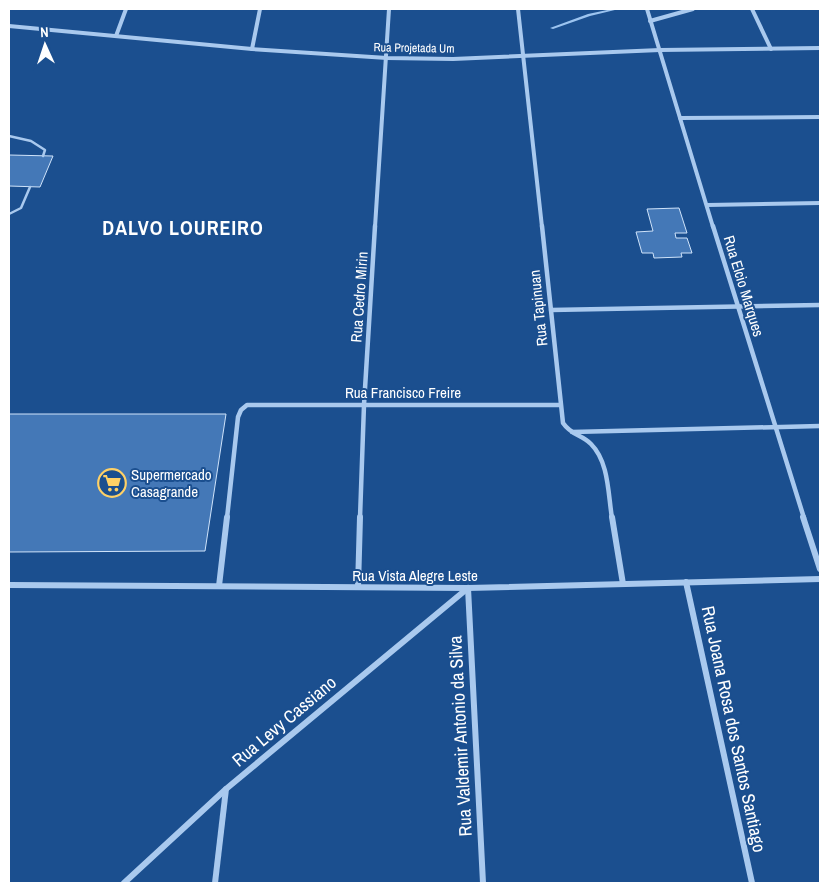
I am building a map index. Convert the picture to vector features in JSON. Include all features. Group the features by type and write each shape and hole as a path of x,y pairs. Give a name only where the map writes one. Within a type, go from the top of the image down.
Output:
{"street":[{"path":"116,36 126,9"},
{"path":"252,49 260,9"},
{"name":"Rua Cedro Mirin","path":"358,587 364,404 390,9"},
{"name":"Rua Tapinuan","path":"518,9 562,423 569,432"},
{"name":"Rua Elcio Marques","path":"647,9 774,427 820,569"},
{"path":"650,21 693,9"},
{"path":"752,9 771,48"},
{"name":"Rua Projetada Um","path":"9,26 252,49 387,58 524,56 660,50 820,48"},
{"path":"680,118 820,117"},
{"path":"706,205 820,203"},
{"path":"551,310 820,305"},
{"name":"Rua Francisco Freire","path":"219,586 238,417 241,410 247,405 560,405"},
{"path":"569,432 820,426"},
{"path":"569,432 589,442 602,457 623,584"},
{"name":"Rua Vista Alegre Leste","path":"9,585 468,588 820,579"},
{"name":"Rua Joana Rosa dos Santos Santiago","path":"686,582 752,883"},
{"name":"Rua Levy Cassiano","path":"124,883 226,789 468,588"},
{"name":"Rua Valdemir Antonio da Silva","path":"468,588 483,883"},
{"path":"215,883 226,789"}],"lane":[{"path":"9,136 30,141 45,150 43,156"},
{"path":"9,214 20,208 30,187"}],"building":[{"path":"9,155 53,156 40,187 9,186"},
{"path":"679,208 687,233 675,233 676,238 687,238 692,253 681,253 682,257 654,258 653,253 642,253 636,232 653,231 647,209"},
{"name":"Supermercado Casagrande","path":"9,414 226,414 205,551 9,552"}],"waterway":[{"path":"552,28 589,15 617,9"}],"place":[{"name":"Supermercado Casagrande","path":"112,483"}],"district":[{"name":"DALVO LOUREIRO","path":"183,227"}]}
